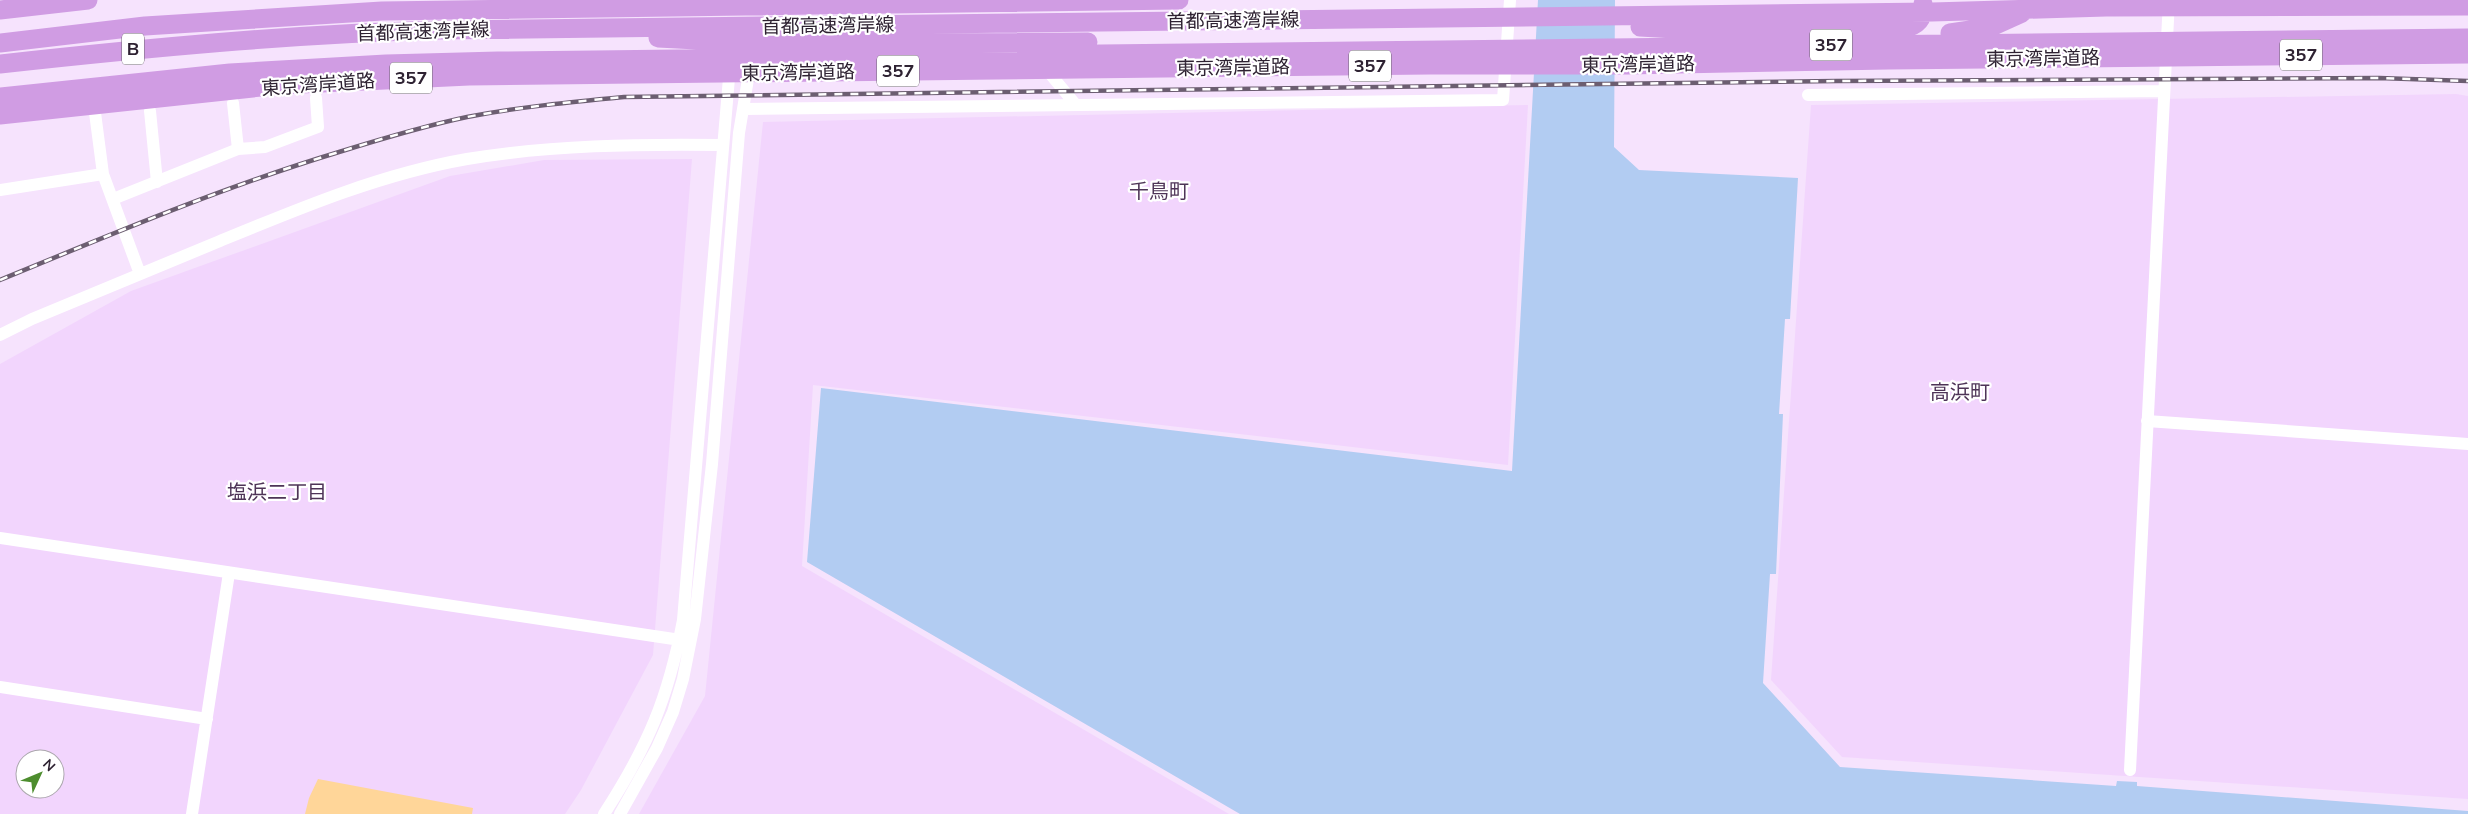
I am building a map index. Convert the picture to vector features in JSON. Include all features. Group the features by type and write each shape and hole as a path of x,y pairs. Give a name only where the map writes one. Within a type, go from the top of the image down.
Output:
{"highway":[{"path":"0,10 88,0"},
{"name":"首都高速湾岸線","path":"0,43 145,26 382,12 703,3 1180,0"},
{"path":"1653,0 1654,24 1663,35 1703,36 1960,33 1991,27 2029,9"},
{"path":"1511,8 1560,26 1692,30 1895,27 1917,24 1921,19 1923,0"},
{"name":"首都高速湾岸線","path":"0,64 147,48 266,38 439,30 1511,8 2029,9 2468,6"},
{"path":"439,30 510,36 653,38 776,44 1021,48"},
{"name":"東京湾岸道路","path":"0,115 280,85 469,76 1046,69 1310,60 1459,50 2468,38"},
{"name":"東京湾岸道路","path":"0,96 230,73 386,64 1021,48 1131,43 1156,52 1310,60 1627,65 1706,62 2468,54"},
{"path":"1459,50 1537,58 1669,59 1706,62"}],"street":[{"path":"694,575 691,531 696,463 716,222 738,0"},
{"path":"620,814 665,732 683,679 694,575 704,532 712,464 739,133 750,73 756,0"},
{"path":"2130,770 2170,0"},
{"path":"744,109 1504,100 1511,8"},
{"path":"1046,69 1076,105"},
{"path":"1808,95 2164,91"},
{"path":"113,199 238,149 265,147 318,127 316,98"},
{"path":"233,103 238,149"},
{"path":"94,105 103,174 140,274"},
{"path":"150,111 157,182"},
{"path":"0,335 32,319 307,206 369,184 418,170 466,160 546,149 723,145"},
{"path":"0,190 103,174"},
{"path":"716,222 732,223"},
{"path":"709,316 724,318"},
{"path":"2147,421 2468,444"},
{"path":"696,463 712,464"},
{"path":"691,531 704,532"},
{"path":"0,538 686,641"},
{"path":"192,814 229,573"},
{"path":"604,814 632,770 654,727 686,641"},
{"path":"0,687 208,718"}],"shaded area":[{"path":"2456,94 2468,96 2468,799 1842,757 1771,680 1811,105"},
{"path":"1528,105 1508,465 813,385 802,566 1229,814 639,814 705,696 763,122"},
{"path":"692,159 653,655 581,790 565,814 0,814 0,364 131,291 450,176 544,160"},
{"path":"318,779 473,808 472,814 305,814 309,798"}],"water":[{"path":"1538,0 1615,0 1614,147 1639,170 1798,178 1790,319 1785,319 1779,414 1783,414 1776,574 1770,574 1763,683 1840,767 2116,786 2117,781 2137,782 2137,786 2468,811 2468,814 1240,814 807,562 821,388 1512,471"}],"railway":[{"path":"0,280 253,180 387,138 435,124 487,113 624,97 1836,81 2379,78 2468,81"}],"district":[{"name":"千鳥町","path":"1159,191"},
{"name":"高浜町","path":"1960,392"},
{"name":"塩浜二丁目","path":"277,492"}]}
